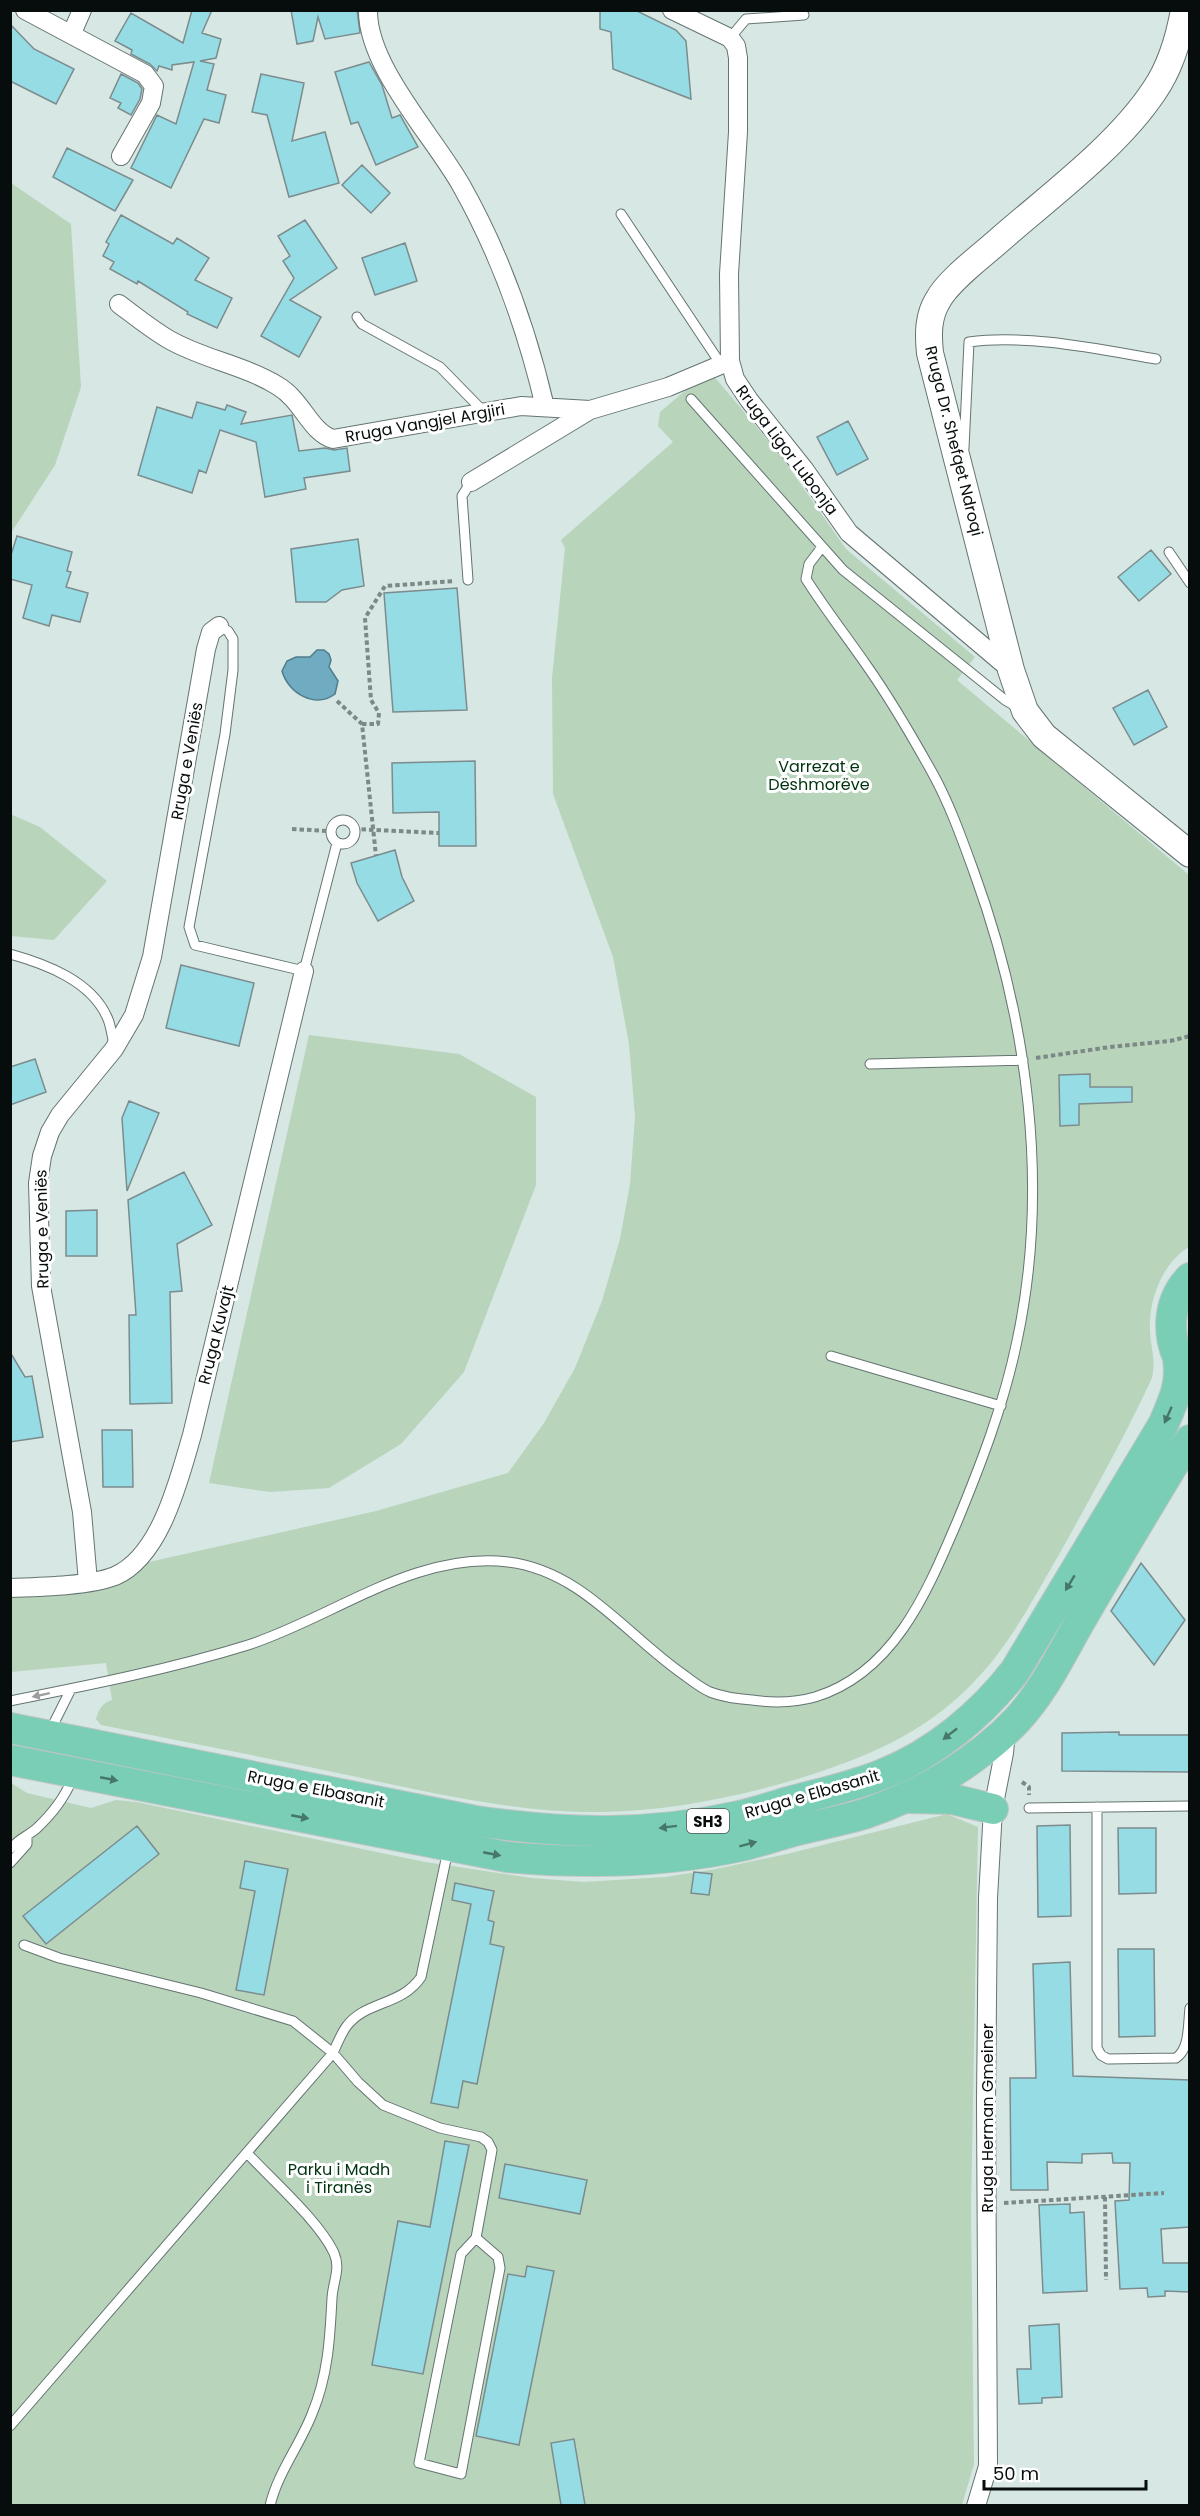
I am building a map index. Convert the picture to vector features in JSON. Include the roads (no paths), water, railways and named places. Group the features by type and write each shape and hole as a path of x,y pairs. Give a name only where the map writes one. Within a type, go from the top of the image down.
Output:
{"main road":[{"name":"Rruga Dr. Shefqet Ndroqi","path":"1184,10 1181,49 1155,90 1107,144 968,268 938,298 930,318 928,336 930,353 1011,670 1025,711 1044,736 1190,854"},
{"name":"SH3","path":"1184,1367 1172,1336 1172,1313 1180,1291 1190,1278"},
{"name":"Rruga e Elbasanit","path":"10,1728 476,1821 553,1831 597,1832 668,1827 739,1816 856,1784 886,1773 934,1746 998,1693 1015,1671 1164,1425 1178,1391 1184,1367"},
{"name":"Rruga e Elbasanit","path":"10,1760 507,1857 549,1861 663,1859 742,1846 862,1814 904,1798 951,1773 1006,1731 1024,1711 1055,1668 1173,1465 1190,1440"},
{"path":"904,1798 952,1799 993,1809"}],"street":[{"path":"25,10 72,33 145,74 154,86 151,103 121,156"},
{"path":"72,33 82,10"},
{"path":"368,10 368,24 376,51 461,184 478,219 518,312 545,407"},
{"path":"672,10 730,38"},
{"name":"Rruga Ligor Lubonja","path":"730,38 736,46 738,58 738,132 725,362 749,400 804,469 849,533 1011,670"},
{"name":"Rruga Vangjel Argjiri","path":"119,304 168,339 252,373 280,387 300,404 314,428 322,436 333,439 521,406 590,410 668,387 725,362"},
{"path":"471,482 590,410"},
{"name":"Rruga e Veniës","path":"88,1582 82,1512 40,1286 38,1183 42,1156 50,1132 60,1114 114,1049 134,1015 152,957 206,649 211,632 219,626"},
{"name":"Rruga Kuvajt","path":"10,1588 88,1582 115,1576 137,1562 153,1540 182,1470 304,971"},
{"name":"Rruga Herman Gmeiner","path":"976,2505 988,2466 988,1898 993,1809 1006,1731"}],"lane":[{"path":"730,38 746,19 804,15"},
{"path":"621,214 725,362"},
{"path":"357,317 362,324 440,367 484,412"},
{"path":"963,475 969,342 989,339 1032,342 1156,359"},
{"path":"691,399 843,570 1005,700 1025,711"},
{"path":"468,580 462,496 471,482"},
{"path":"10,1701 71,1689 251,1644 426,1571 469,1563 503,1562 534,1567 571,1583 603,1607 665,1662 707,1691 734,1699 791,1702 819,1696 864,1671 885,1653 903,1632 942,1557 974,1480 1000,1406 1017,1342 1026,1287 1031,1232 1029,1098 1014,1004 1000,949 961,835 936,778 870,670 806,579 809,564 822,547"},
{"path":"1169,552 1190,584"},
{"path":"219,626 228,631 233,639 233,670 225,734 189,927 195,945 304,971 337,843"},
{"path":"343,820 350,823 354,829 352,840 344,844 337,843 330,831 336,822 343,820"},
{"path":"10,954 33,960 68,977 94,997 108,1018 114,1049"},
{"path":"870,1064 1023,1060"},
{"path":"831,1356 1000,1406"},
{"path":"48,1736 71,1689"},
{"path":"10,1849 62,1802 75,1773"},
{"path":"1029,1808 1190,1806"},
{"path":"1096,1807 1098,2048 1101,2055 1108,2059 1176,2058 1181,2055 1185,2047 1190,2008"},
{"path":"10,1863 27,1844 27,1836"},
{"path":"10,2426 333,2053 346,2026 363,2013 405,1994 421,1977 449,1845"},
{"path":"24,1945 59,1958 201,1993 293,2021 333,2053 358,2082 383,2105 440,2128 481,2137 488,2142 492,2150 476,2238 461,2254 419,2463 461,2474 500,2268 498,2257 476,2238"},
{"path":"247,2153 322,2233 335,2254 338,2269 332,2295 328,2360 320,2394 270,2505"}],"water":[{"path":"317,650 324,650 329,654 331,660 329,667 338,681 335,694 319,700 296,692 285,679 282,671 287,661 296,657 310,657"}],"park label":[{"name":"Varrezat e Dëshmorëve","path":"819,775"},
{"name":"Parku i Madh i Tiranës","path":"339,2178"}]}
